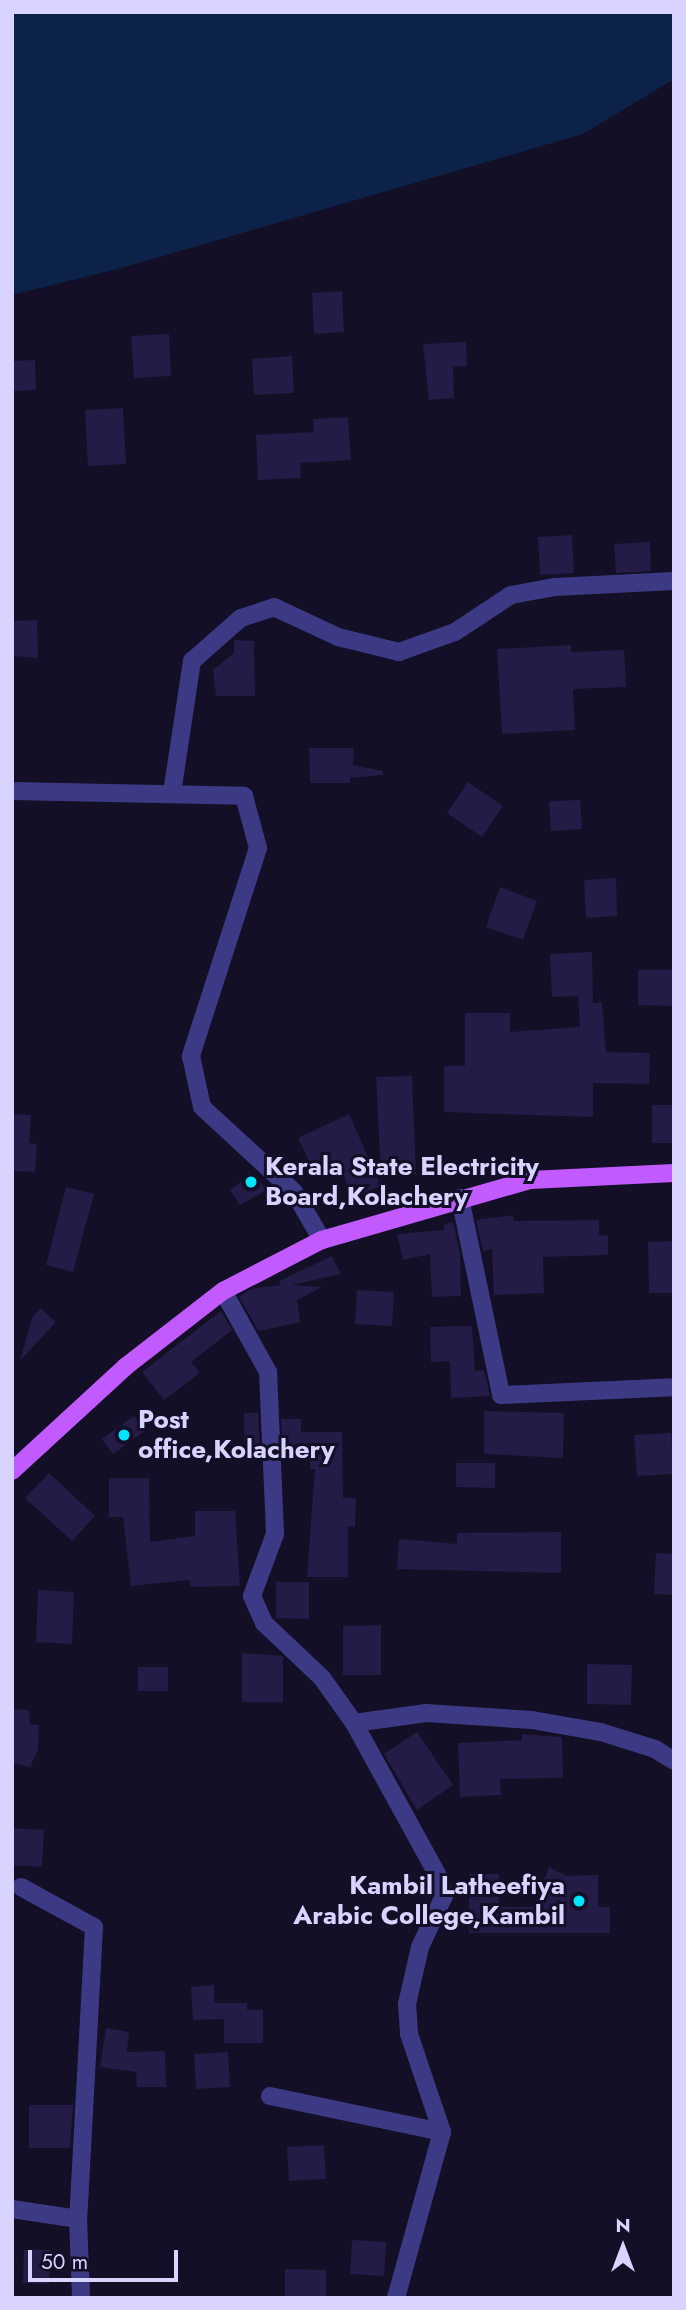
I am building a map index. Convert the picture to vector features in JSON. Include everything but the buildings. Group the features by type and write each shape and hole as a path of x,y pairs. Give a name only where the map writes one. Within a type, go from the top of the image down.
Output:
{"main road":[{"path":"12,1471 125,1367 223,1291 322,1240 460,1198 530,1180 674,1173"}],"street":[{"path":"172,793 192,661 241,618 274,607 338,637 399,652 455,632 511,595 555,587 674,581"},
{"path":"12,791 244,796 258,848 191,1056 202,1107 294,1192 322,1240"},
{"path":"460,1198 501,1395 674,1387"},
{"path":"223,1291 268,1372 275,1534 252,1596 264,1623 323,1678 354,1723 438,1876 444,1896 420,1947 407,2004 409,2034 442,2132 396,2298"},
{"path":"354,1723 426,1713 532,1720 601,1732 655,1749 674,1761"},
{"path":"21,1887 94,1927 78,2219 81,2298"},
{"path":"270,2096 442,2132"},
{"path":"12,2208 78,2219"}],"water":[{"path":"12,12 674,12 674,79 583,134 125,267 12,295"}],"place":[{"name":"Kerala State Electricity Board,Kolachery","path":"251,1182"},
{"name":"Post office,Kolachery","path":"124,1435"},
{"name":"Kambil Latheefiya Arabic College,Kambil","path":"579,1901"}]}
